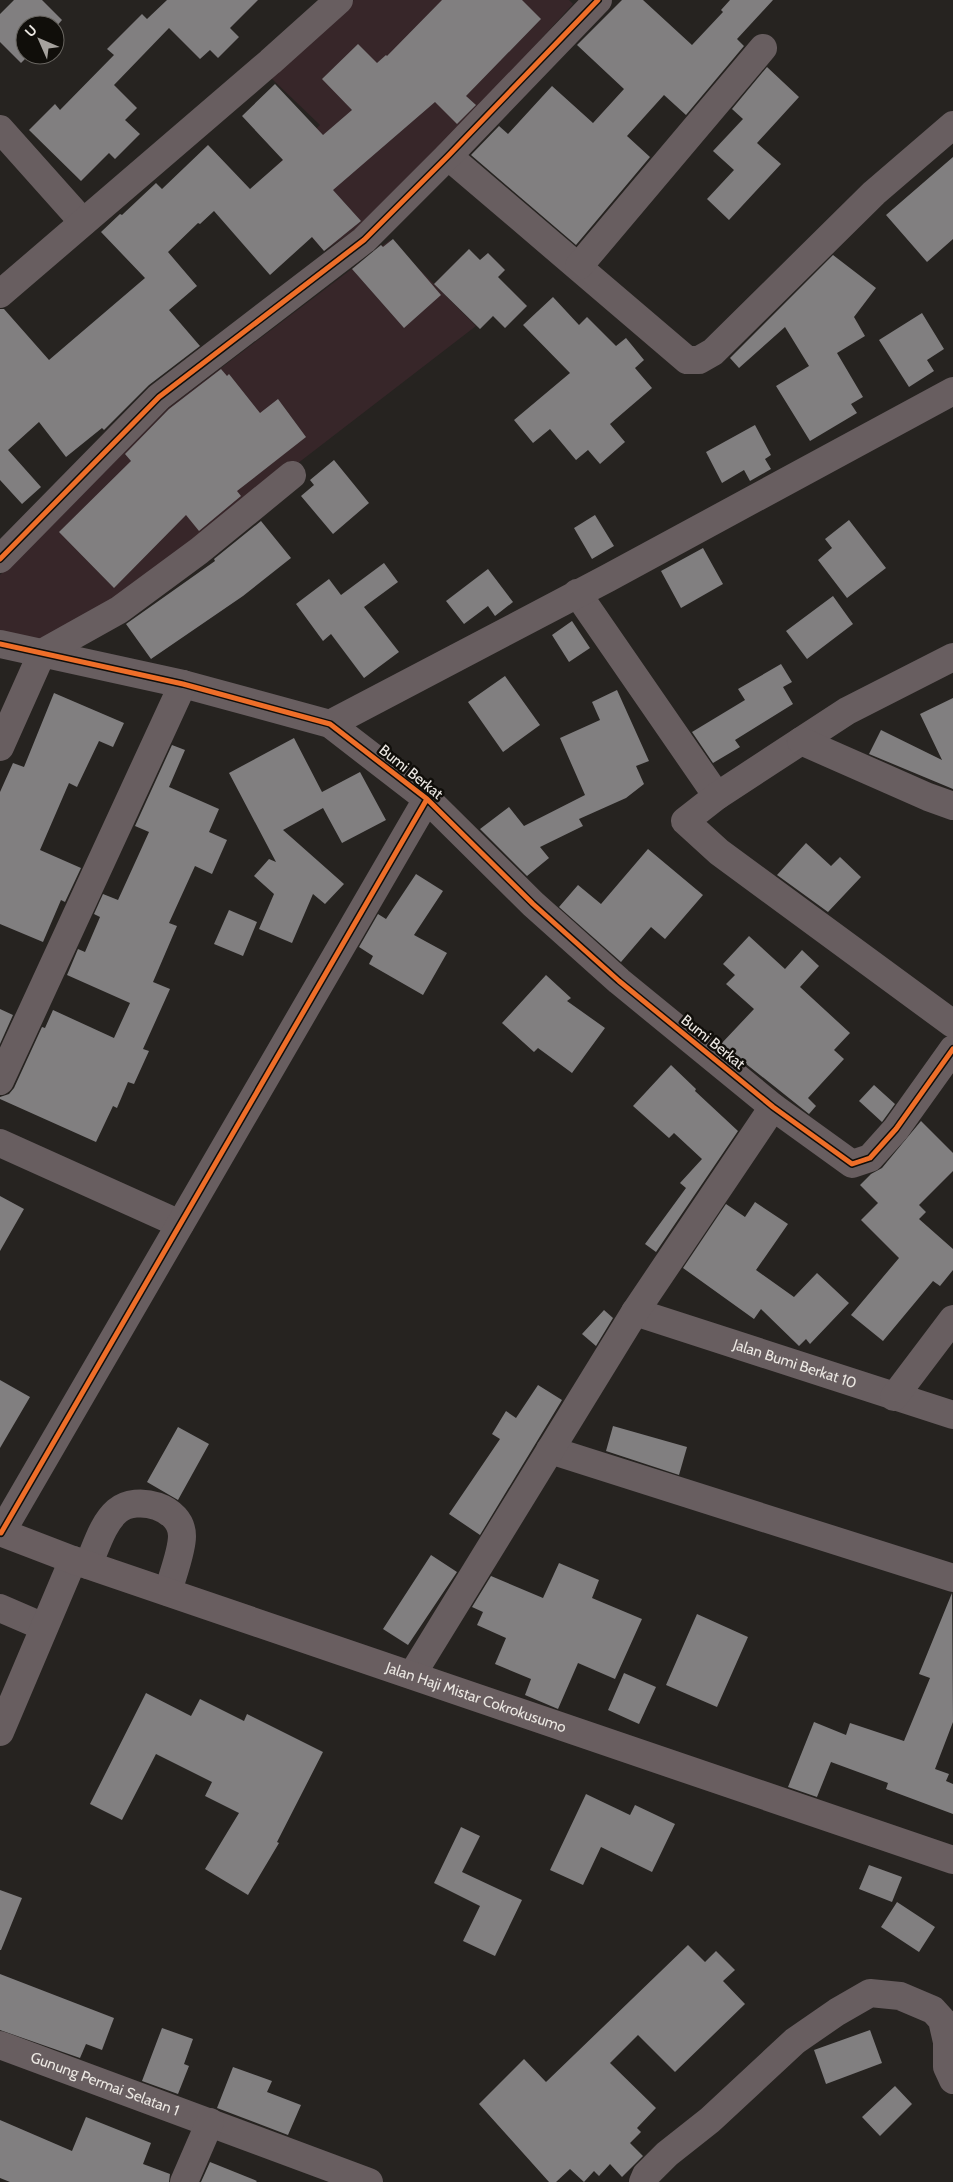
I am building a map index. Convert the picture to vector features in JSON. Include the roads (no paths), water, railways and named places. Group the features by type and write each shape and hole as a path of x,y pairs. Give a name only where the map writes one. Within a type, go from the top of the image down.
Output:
{"main road":[{"name":"Jalan Haji Mistar Cokrokusumo","path":"0,1533 81,1563 953,1860"}],"street":[{"path":"0,294 270,62 339,0"},
{"path":"0,559 159,397 364,240 448,156 598,0"},
{"path":"579,266 763,48"},
{"path":"448,156 687,360 699,360 713,352 874,193 953,125"},
{"path":"0,129 83,222"},
{"path":"330,724 577,594 953,391"},
{"path":"0,747 42,653 119,610 199,551 292,475"},
{"path":"577,594 717,796"},
{"name":"Bumi Berkat","path":"0,644 183,684 330,724 426,798 533,904 619,982 773,1107 852,1164 870,1158 896,1129 953,1049"},
{"path":"953,657 847,711 717,796 685,821 719,852 953,1024"},
{"path":"0,1081 183,684"},
{"path":"801,741 928,797 953,806"},
{"path":"0,1533 426,798"},
{"path":"412,1675 635,1312 773,1107"},
{"path":"0,1143 180,1224"},
{"name":"Jalan Bumi Berkat 10","path":"635,1312 953,1415"},
{"path":"894,1397 953,1319"},
{"path":"550,1450 953,1578"},
{"path":"0,1732 44,1627 108,1520 118,1510 133,1503 149,1504 165,1510 175,1517 180,1526 182,1538 168,1592"},
{"path":"0,1608 44,1627"},
{"path":"643,2182 646,2175 667,2154 710,2120 795,2042 837,2012 870,1993 900,1996 933,2010 948,2023 947,2067 953,2080"},
{"name":"Gunung Permai Selatan 1","path":"0,2045 369,2182"},
{"path":"184,2182 210,2122"}]}
